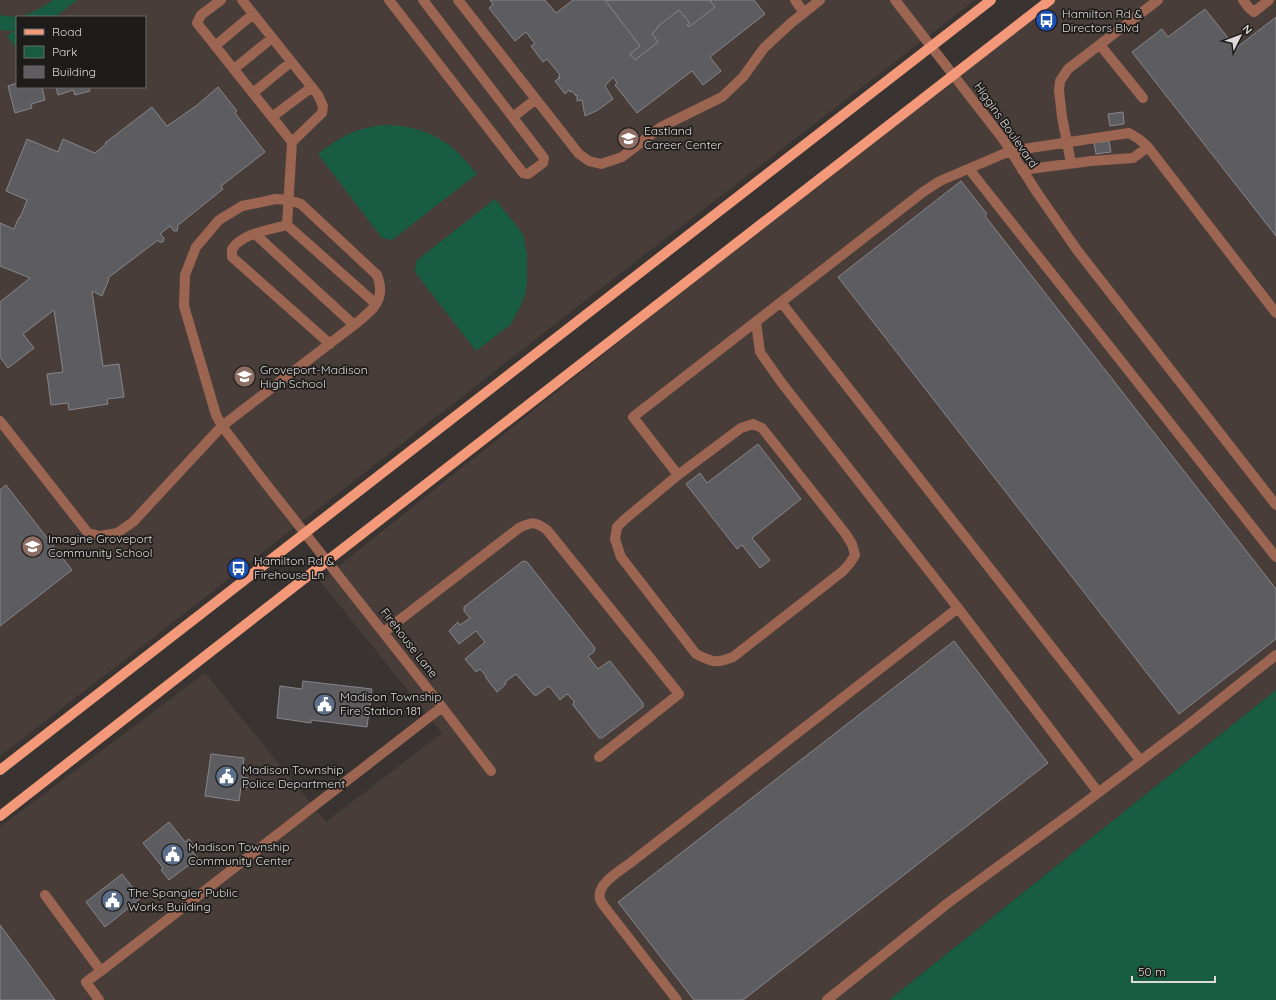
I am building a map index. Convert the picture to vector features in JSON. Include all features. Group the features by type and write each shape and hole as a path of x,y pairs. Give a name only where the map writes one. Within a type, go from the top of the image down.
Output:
{"main road":[{"path":"0,770 991,0"},
{"path":"0,816 1050,0"}],"street":[{"path":"221,0 201,15 197,23 292,142 287,225"},
{"path":"242,0 312,87 323,106 322,113 292,142"},
{"path":"389,0 523,173 528,174 543,163 544,158 423,0"},
{"path":"458,0 579,154 589,161 601,164 622,156 661,126 722,96 743,77 764,48 820,0"},
{"path":"795,0 804,13"},
{"name":"Higgins Boulevard","path":"895,0 954,75 1010,151 1077,250 1276,505"},
{"path":"1071,163 1062,117 1059,90 1060,81 1063,75 1068,69 1158,0"},
{"path":"1243,0 1254,12 1269,0"},
{"path":"215,46 253,14"},
{"path":"234,69 272,38"},
{"path":"1100,45 1143,98"},
{"path":"253,93 291,62"},
{"path":"272,117 312,87"},
{"path":"513,117 536,99"},
{"path":"678,475 633,417 923,192 940,182 1010,151 1129,133 1139,139 1148,147 1276,314"},
{"path":"1022,170 1071,163 1133,158 1148,147"},
{"path":"969,169 1276,557"},
{"name":"Firehouse Lane","path":"289,200 276,199 242,206 219,220 196,247 185,275 184,306 216,415 222,426 263,480 384,632 491,771"},
{"path":"0,421 88,533 100,536 117,533 133,522 222,426 370,313 380,297 380,281 377,275 308,209 301,204 289,200"},
{"path":"287,225 247,237 234,246 232,249 232,257 330,344"},
{"path":"287,225 376,304"},
{"path":"254,234 354,325"},
{"path":"781,302 1140,760"},
{"path":"756,322 760,352 780,382 958,608 1098,792"},
{"path":"753,424 762,428 845,533 852,544 855,555 843,571 733,657 720,662 710,661 696,654 621,557 616,539 617,527 678,475 740,428 753,424"},
{"path":"384,632 519,528 528,524 538,523 547,530 679,694 598,757"},
{"path":"677,1000 600,899 600,891 604,885 958,608"},
{"path":"827,1000 948,903 1188,725 1276,655"},
{"path":"99,1000 86,982 442,707"},
{"path":"45,895 101,971"}],"shaded area":[{"name":"Groveport-Madison High School","path":"0,0 975,0 591,296 0,756"},
{"path":"1047,0 1276,0 1276,690 889,1000 0,1000 0,827 205,673 326,822 442,733 320,581"}],"green space":[{"path":"53,0 77,0 56,16 21,16 41,8"},
{"path":"0,15 16,16 16,48 7,36 14,31 0,30"},
{"path":"385,125 414,128 426,132 448,144 477,174 392,240 382,238 318,154 334,142 349,134 366,128"},
{"path":"495,199 523,234 527,254 527,283 525,295 511,324 476,351 415,272 416,261"},
{"path":"1276,690 1276,1000 889,1000"}],"building":[{"path":"490,0 545,0 556,13 573,0 754,0 765,14 710,57 721,71 703,85 692,71 637,113 615,85 617,83 613,77 605,86 613,99 598,110 585,116 582,100 577,101 577,95 576,96 572,91 570,92 569,90 565,94 555,81 560,78 558,77 560,75 547,59 543,62 531,46 535,44 526,32 515,41 489,8 493,4"},
{"path":"605,0 711,0 715,7 689,27 687,25 690,23 679,10 657,27 658,28 652,34 658,42 635,60 630,54 640,46"},
{"path":"1205,9 1236,48 1276,17 1276,236 1132,52 1162,29 1168,37"},
{"path":"16,83 16,88 42,88 45,100 31,104 32,108 15,113 8,86"},
{"path":"218,87 237,111 235,113 265,152 221,186 223,189 177,226 177,231 174,231 170,226 160,234 164,238 163,242 159,242 158,240 108,278 109,279 102,296 92,291 103,366 119,364 124,397 107,399 108,404 69,410 68,403 51,405 47,374 63,372 54,310 23,334 34,348 8,368 0,357 0,302 30,278 0,266 0,223 14,229 27,200 6,191 27,139 58,152 63,139 95,153 106,144 105,143 152,107 167,126 196,106"},
{"path":"56,88 89,88 90,91 75,95 73,90 58,95"},
{"path":"1123,112 1124,124 1110,126 1108,114"},
{"path":"1109,141 1111,152 1096,154 1094,143"},
{"path":"961,181 987,214 985,216 1276,589 1276,639 1179,714 838,277"},
{"path":"758,444 801,499 752,538 770,560 760,568 742,545 737,549 686,484 700,473 707,483"},
{"path":"6,485 72,570 0,626 0,490"},
{"path":"523,561 527,562 595,648 594,652 588,656 598,669 610,661 643,703 643,707 602,738 599,738 573,705 574,701 567,694 560,700 549,686 537,695 534,695 516,674 505,682 506,684 497,692 480,669 476,672 465,659 485,642 476,631 459,644 449,631 458,622 460,625 470,618 464,611 464,607"},
{"path":"954,641 1048,763 743,1000 694,1000 618,902"},
{"name":"Madison Township Fire Station 181","path":"303,681 372,689 367,727 311,720 311,723 277,718 280,686 302,689"},
{"name":"Madison Township Police Department","path":"211,754 244,758 242,777 248,778 247,788 241,787 239,801 205,796"},
{"name":"Madison Township Community Center","path":"169,822 185,842 189,839 195,847 191,850 198,858 169,880 161,870 163,868 143,843"},
{"name":"The Spangler Public Works Building","path":"122,874 141,898 105,927 86,902"},
{"path":"0,925 55,1000 0,1000"}],"place":[{"name":"Hamilton Rd & Directors Blvd","path":"1046,21"},
{"name":"Eastland Career Center","path":"629,138"},
{"name":"Groveport-Madison High School","path":"244,377"},
{"name":"Imagine Groveport Community School","path":"32,546"},
{"name":"Hamilton Rd & Firehouse Ln","path":"238,568"},
{"name":"Madison Township Fire Station 181","path":"324,704"},
{"name":"Madison Township Police Department","path":"226,777"},
{"name":"Madison Township Community Center","path":"173,854"},
{"name":"The Spangler Public Works Building","path":"113,900"}]}
